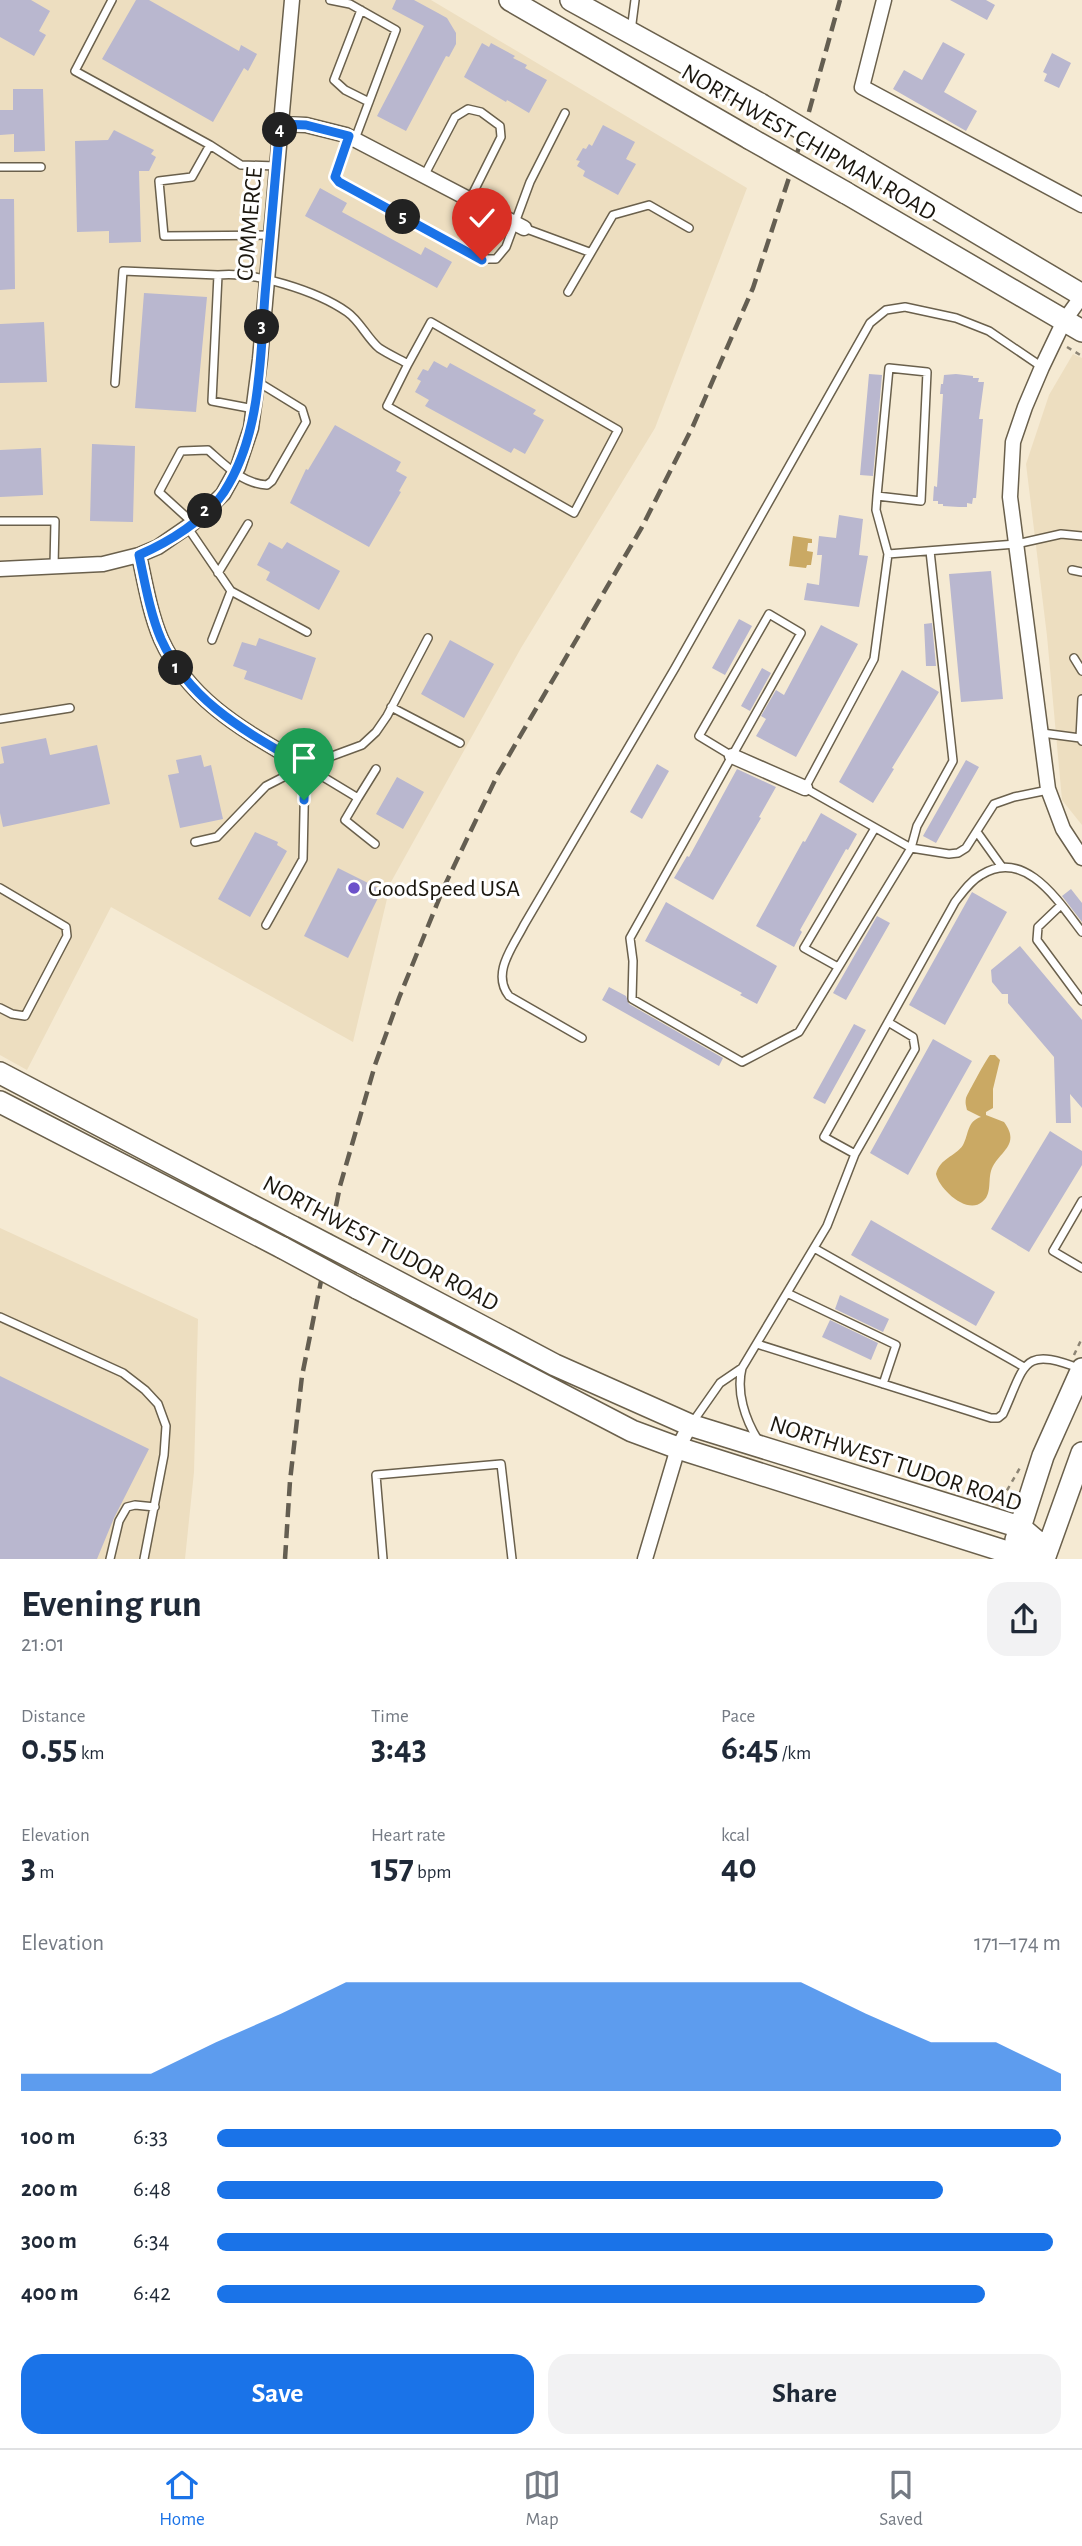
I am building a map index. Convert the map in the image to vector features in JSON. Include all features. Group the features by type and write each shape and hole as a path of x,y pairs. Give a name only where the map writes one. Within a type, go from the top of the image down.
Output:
{"street":[{"name":"COMMERCE","path":"0,569 103,564 139,555 158,547 190,525 223,494 235,472 251,428 254,409 292,0"},
{"name":"NORTHWEST CHIPMAN ROAD","path":"510,0 846,193 1072,333"},
{"name":"NORTHWEST CHIPMAN ROAD","path":"571,0 760,104 1082,295"},
{"path":"884,0 863,87 1082,205"},
{"path":"280,124 306,125 352,138 519,226"},
{"path":"1082,295 1072,333 1042,367 1024,407 1013,442 1010,497 1048,789 1063,829 1082,858"},
{"path":"139,555 160,638 177,670 202,699 232,724 305,766"},
{"path":"732,756 805,788"},
{"name":"NORTHWEST TUDOR ROAD","path":"0,1073 555,1365 690,1425 1020,1527 1046,1554"},
{"name":"NORTHWEST TUDOR ROAD","path":"0,1102 632,1431 770,1479 1012,1555 1046,1554"},
{"path":"1012,1555 1043,1456 1082,1369"},
{"path":"645,1559 678,1448 690,1425"},
{"path":"1046,1554 1082,1453"}],"lane":[{"path":"111,0 75,71 210,145 241,165 276,166"},
{"path":"330,0 350,4 396,30 369,102 335,177 339,182 482,260 500,257 519,226 530,182 565,113"},
{"path":"631,33 635,0"},
{"path":"361,10 334,80 345,90 369,102"},
{"path":"424,176 455,117 468,110 481,112 499,126 501,137 469,200"},
{"path":"210,145 192,177 159,181 164,236 270,235"},
{"path":"0,167 41,167"},
{"path":"568,292 589,251 612,215 649,205 689,228"},
{"path":"519,226 589,251"},
{"path":"115,383 123,271 218,275 234,273 267,280 319,297 347,312 378,347 408,364"},
{"path":"218,275 212,401 254,409"},
{"path":"582,1038 509,996 502,988 500,977 504,964 870,323 886,310 905,307 956,317 989,331 1042,367"},
{"path":"431,322 618,430 575,513 387,407 408,364 431,322"},
{"path":"877,496 920,501 927,372 889,368 877,496 876,510 888,554 874,659 805,788 911,848 958,853 966,848 993,804 1048,789"},
{"path":"257,382 306,414 306,422 272,481 267,485 253,482 235,472 208,450 181,451 159,492 190,525 231,591 307,632"},
{"path":"0,521 55,521 54,566"},
{"path":"218,573 248,524"},
{"path":"888,554 1016,544 1061,534 1082,537"},
{"path":"732,756 699,736 769,614 801,633 630,938 633,961 632,999 742,1062 799,1032 911,848 917,827 953,761 930,551"},
{"path":"1072,570 1082,572"},
{"path":"212,640 231,591"},
{"path":"195,842 217,837 266,786 305,766 362,745 376,732 428,638"},
{"path":"1073,658 1082,671"},
{"path":"1041,733 1081,739 1082,699"},
{"path":"391,707 460,743"},
{"path":"0,719 69,708"},
{"path":"305,766 358,798"},
{"path":"266,925 303,859 305,766"},
{"path":"375,844 345,820 376,769"},
{"path":"838,967 804,948 875,828"},
{"path":"977,832 1002,867"},
{"path":"855,1154 824,1137 954,902 982,874 1002,867 1017,868 1032,876 1049,888 1082,932"},
{"path":"0,888 66,927 67,936 25,1016 0,1008"},
{"path":"1061,905 1038,927 1037,940 1082,1001"},
{"path":"764,1448 752,1428 740,1392 743,1368 827,1226 855,1154 915,1049 913,1037 888,1021"},
{"path":"1082,1201 1053,1251 1082,1268"},
{"path":"814,1248 1024,1367"},
{"path":"787,1293 895,1345 883,1384"},
{"path":"0,1317 122,1373 145,1390 158,1404 166,1426 164,1455 144,1559"},
{"path":"757,1344 991,1418 998,1418 1003,1414 1024,1367 1037,1359 1046,1357 1082,1369"},
{"path":"690,1425 720,1383 743,1368"},
{"path":"383,1559 376,1475 501,1464 512,1559"},
{"path":"110,1559 119,1521 127,1507 155,1507"}],"path":[{"path":"1072,333 1082,356"}],"shaded area":[{"path":"0,0 431,0 747,188 655,428 521,648 391,882 353,1042 111,907 27,1070 0,1055"},
{"path":"1073,354 1082,358 1082,825 1062,800 1047,636 1026,464 1049,395"},
{"path":"793,536 812,539 812,543 808,543 807,551 813,552 811,565 806,568 789,566"},
{"path":"990,1055 995,1055 1000,1060 993,1089 993,1108 986,1112 986,1115 1004,1122 1010,1137 991,1171 985,1199 976,1205 969,1205 948,1193 936,1174 941,1164 963,1145 969,1128 981,1117 967,1110 966,1098"},
{"path":"0,1228 198,1319 194,1472 185,1559 0,1559"}],"building":[{"path":"0,0 31,0 50,11 39,31 46,35 34,56 0,37"},
{"path":"136,0 149,0 239,51 241,45 257,54 248,71 244,68 213,122 102,59"},
{"path":"396,0 414,0 438,13 447,18 456,33 456,44 449,57 446,56 406,131 377,116 424,26 392,9"},
{"path":"950,0 986,0 995,5 987,20"},
{"path":"943,42 965,54 944,92 977,111 966,131 893,89 904,70 922,80"},
{"path":"482,43 489,47 491,43 515,56 513,58 527,65 525,68 547,80 529,113 464,77"},
{"path":"1052,53 1071,63 1059,88 1044,81 1047,74 1043,72"},
{"path":"13,89 43,89 45,151 14,152 14,134 0,135 0,110 13,110"},
{"path":"603,125 635,142 626,159 636,164 618,195 583,176 585,171 577,166 580,161 576,160 583,148 586,149 589,144 592,146"},
{"path":"114,130 154,150 151,154 156,157 149,171 139,171 141,242 109,243 109,231 77,232 75,141 108,140"},
{"path":"320,188 347,203 342,212 421,255 425,247 452,262 437,288 305,216"},
{"path":"0,199 14,199 15,289 0,290"},
{"path":"144,293 207,297 196,412 135,408"},
{"path":"44,322 47,382 0,383 0,324"},
{"path":"434,361 447,368 450,363 536,410 533,414 544,420 525,454 514,448 511,453 425,406 429,400 415,392 421,381 417,379 423,369 428,371"},
{"path":"869,374 882,375 873,476 860,475"},
{"path":"944,375 973,376 979,378 978,382 984,382 979,419 983,419 976,498 973,498 972,504 967,503 967,507 943,506 938,504 938,501 933,501 934,486 937,487 943,394 940,394 941,384"},
{"path":"335,425 401,462 396,471 407,477 369,547 290,503 306,469 308,470"},
{"path":"92,444 135,446 133,522 90,521"},
{"path":"41,448 43,495 0,497 0,450"},
{"path":"839,515 863,519 859,555 868,556 859,607 804,600 807,583 819,585 822,555 817,555 819,536 836,538"},
{"path":"269,542 282,549 287,542 340,571 319,610 266,580 270,572 257,565"},
{"path":"991,571 1003,699 961,702 949,574"},
{"path":"739,619 752,626 725,675 712,668"},
{"path":"932,623 936,666 926,666 924,624"},
{"path":"821,625 858,644 796,757 756,736 766,719 761,716 776,690 784,695"},
{"path":"259,638 316,658 302,700 244,679 247,671 233,666 242,642 256,646"},
{"path":"450,640 494,664 464,718 421,694"},
{"path":"762,668 771,673 750,711 741,706"},
{"path":"902,670 939,692 873,803 839,782"},
{"path":"46,738 50,755 97,745 110,804 3,827 0,813 0,764 4,763 1,747"},
{"path":"201,755 204,767 211,765 223,819 180,828 168,775 179,773 176,760"},
{"path":"966,760 979,767 936,843 923,836"},
{"path":"657,764 669,771 642,819 630,812"},
{"path":"737,769 776,787 713,900 674,878 687,856 689,857"},
{"path":"397,777 424,792 403,829 376,814"},
{"path":"821,813 857,834 800,930 802,932 794,947 756,926"},
{"path":"255,832 278,842 277,845 287,851 250,917 218,899"},
{"path":"338,868 382,890 348,958 304,936"},
{"path":"1071,889 1082,903 1082,922 1062,896"},
{"path":"972,892 1007,912 945,1025 909,1005"},
{"path":"666,902 777,966 757,1004 740,995 742,993 645,941"},
{"path":"877,916 890,923 846,1000 833,993"},
{"path":"1020,946 1082,1020 1082,1108 1070,1094 1071,1123 1056,1123 1054,1057 1008,1003 1008,994 1002,994 992,982 991,970"},
{"path":"609,987 626,996 629,1004 723,1058 719,1066 602,1000"},
{"path":"854,1024 866,1030 825,1104 813,1098"},
{"path":"933,1039 972,1061 908,1175 870,1153"},
{"path":"1050,1131 1082,1151 1082,1165 1029,1252 991,1229"},
{"path":"871,1220 995,1292 976,1326 851,1255"},
{"path":"840,1295 889,1319 883,1332 835,1309"},
{"path":"830,1320 878,1343 871,1360 822,1337"},
{"path":"0,1376 149,1449 114,1518 97,1559 0,1559"}],"railway":[{"path":"285,1559 290,1481 302,1376 340,1186 375,1065 443,889 498,774 642,527 693,426 753,288 800,144 840,0"}],"place":[{"name":"GoodSpeed USA","path":"354,888"}],"route":[{"path":"304,800 305,766 232,724 202,699 177,670 160,638 139,555 184,531 223,494 238,467 251,428 260,359 280,124 306,125 349,136 337,169 336,180 482,260"}]}
